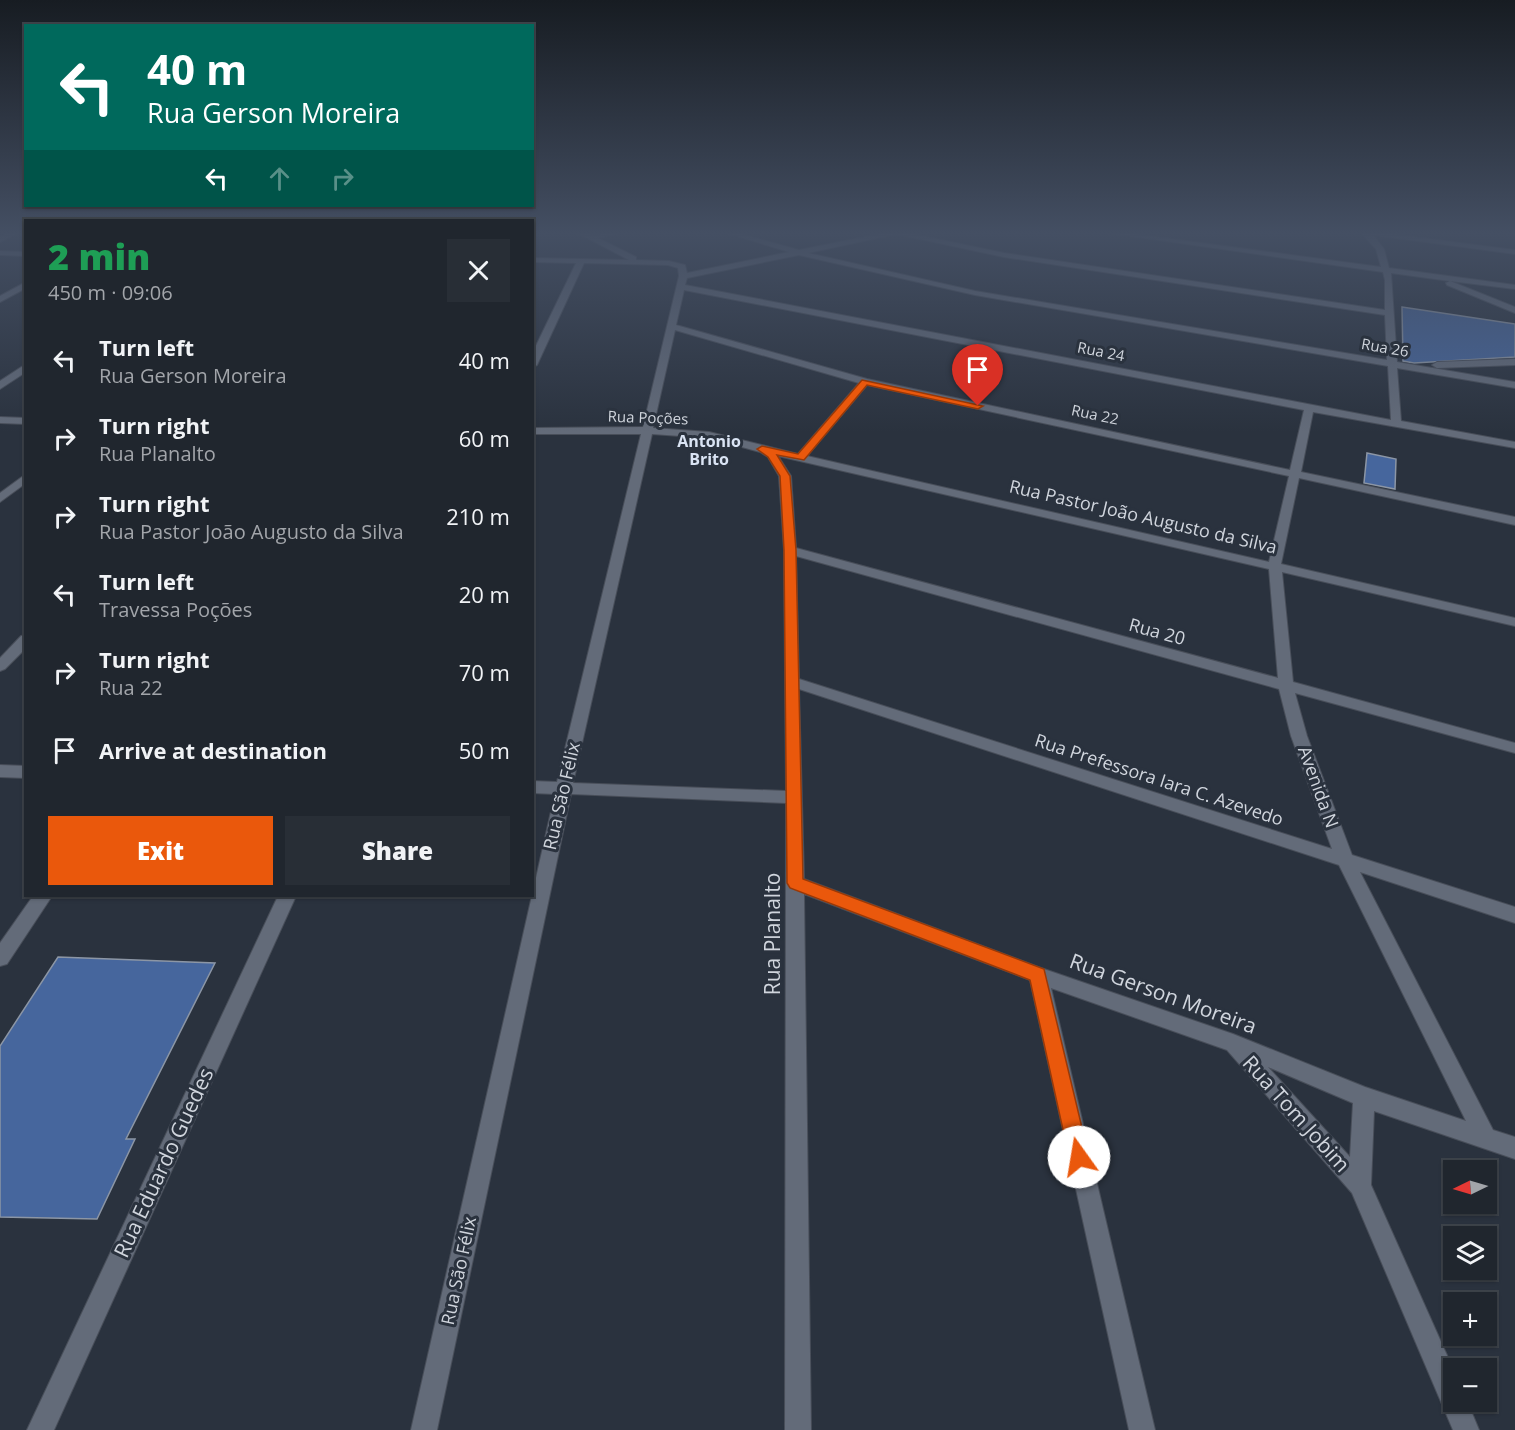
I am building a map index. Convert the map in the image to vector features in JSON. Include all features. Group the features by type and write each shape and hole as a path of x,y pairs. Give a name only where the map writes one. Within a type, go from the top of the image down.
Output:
{"street":[{"path":"534,361 563,299"},
{"name":"Rua São Félix","path":"424,1430 564,788 645,432 679,299"},
{"name":"Rua 24","path":"787,299 1309,408 1515,444"},
{"name":"Rua 26","path":"1008,299 1515,385"},
{"path":"1290,299 1389,314"},
{"path":"1389,299 1389,314 1397,366 1396,422"},
{"path":"1489,299 1515,310"},
{"name":"Rua 22","path":"673,327 865,382 1515,521"},
{"path":"1397,366 1515,362"},
{"path":"0,386 24,368"},
{"path":"800,458 865,382"},
{"name":"Avenida N","path":"1309,408 1275,565 1286,686 1299,736 1345,860 1485,1136"},
{"path":"0,420 24,421"},
{"name":"Rua Poções","path":"534,431 691,434 726,438 762,449"},
{"name":"Rua Pastor João Augusto da Silva","path":"762,449 1275,565 1515,622"},
{"name":"Rua Planalto","path":"762,449 772,455 785,476 790,550 795,883 798,1430"},
{"path":"0,499 24,479"},
{"name":"Rua 20","path":"790,550 1515,748"},
{"path":"0,666 24,641"},
{"name":"Rua Prefessora Iara C. Azevedo","path":"792,682 1515,915"},
{"path":"0,771 24,772"},
{"path":"534,787 793,797"},
{"name":"Rua Gerson Moreira","path":"795,883 1038,975 1233,1043 1364,1097 1515,1148"},
{"path":"0,958 42,897"},
{"name":"Rua Eduardo Guedes","path":"40,1430 287,897"},
{"path":"1038,975 1142,1430"},
{"name":"Rua Tom Jobim","path":"1233,1043 1360,1185 1466,1430"},
{"name":"Rua Tom Jobim","path":"1360,1185 1364,1097"}],"building":[{"path":"1402,307 1515,324 1515,357 1414,363 1403,361"},
{"path":"1367,453 1396,459 1395,489 1364,483"},
{"path":"58,957 215,963 126,1139 135,1139 97,1219 0,1217 0,1046"}],"district":[{"name":"Antonio Brito","path":"709,450"}],"route":[{"path":"978,406 865,382 800,458 762,449 772,455 785,476 790,550 795,883 1038,975 1079,1157"}]}
